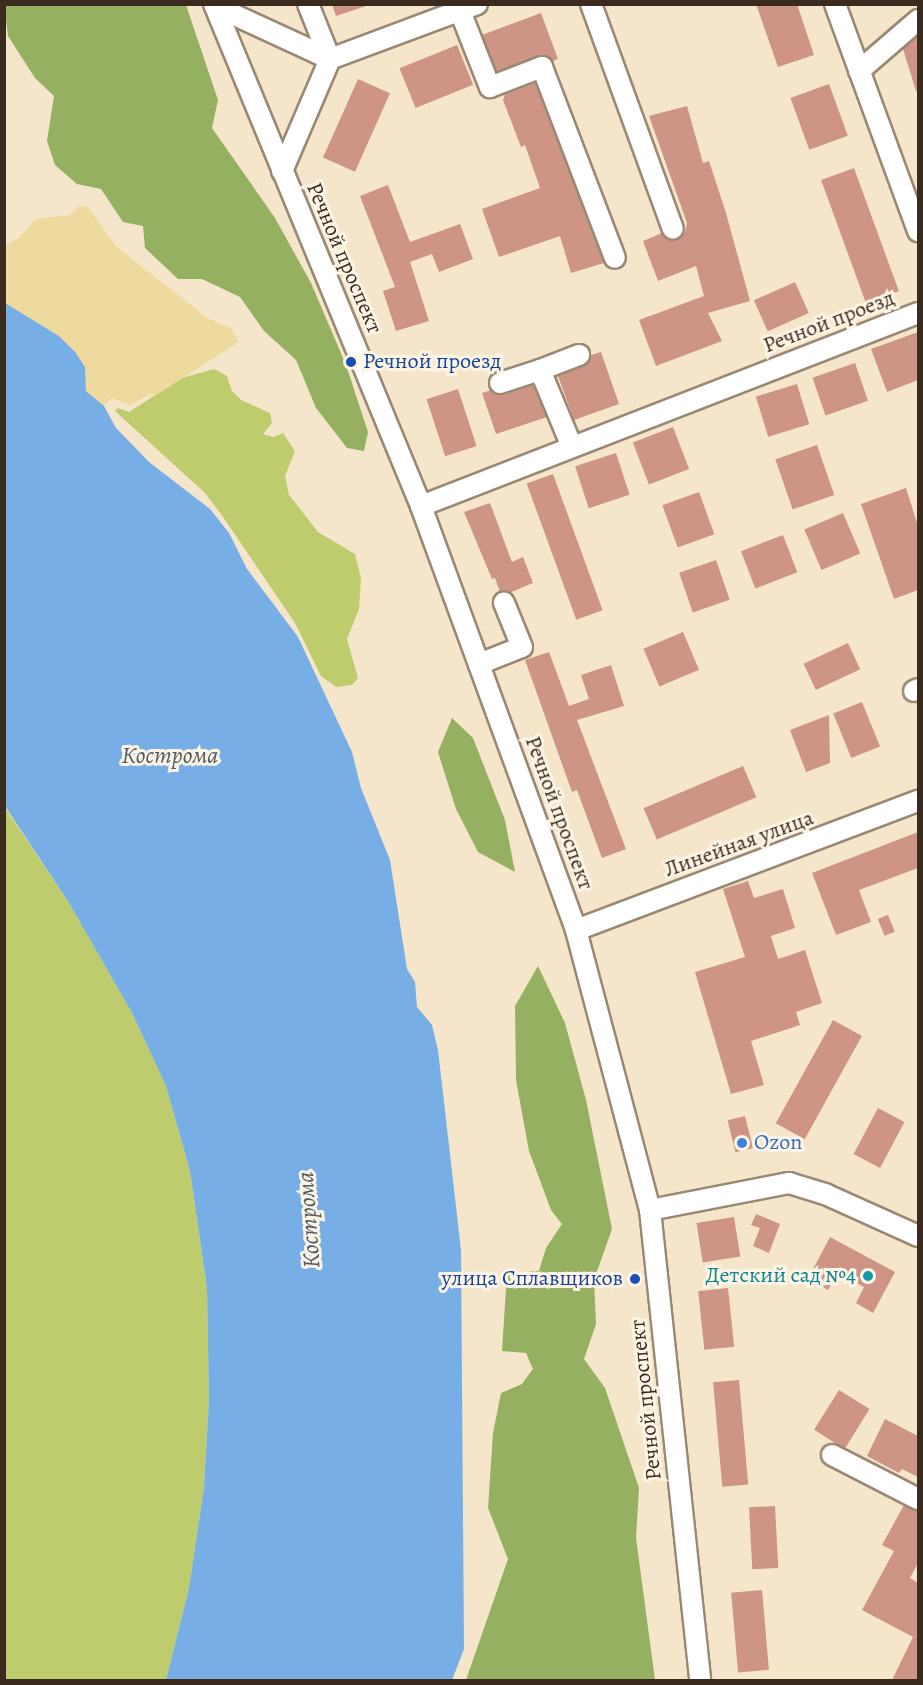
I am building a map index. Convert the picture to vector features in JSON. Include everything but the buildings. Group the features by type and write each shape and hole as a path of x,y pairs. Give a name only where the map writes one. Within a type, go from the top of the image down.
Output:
{"street":[{"path":"282,171 330,59 308,4"},
{"path":"591,4 673,229"},
{"path":"835,4 918,231"},
{"path":"214,5 330,59 468,8 490,87 542,67 615,258"},
{"name":"Речной проспект","path":"214,5 421,506 576,930 650,1210 700,1680"},
{"path":"859,71 918,20"},
{"name":"Речной проезд","path":"421,506 918,313"},
{"path":"500,383 579,355"},
{"path":"540,370 572,447"},
{"path":"479,664 522,647 504,603"},
{"name":"Линейная улица","path":"576,930 918,801"},
{"path":"650,1210 789,1183 825,1194 918,1236"},
{"path":"832,1455 918,1499"}],"green space":[{"path":"4,5 186,5 218,100 212,128 275,218 311,283 346,365 368,432 364,451 347,448 316,408 296,360 264,331 240,297 202,279 178,279 145,248 143,226 123,222 101,189 77,184 55,165 47,141 54,96 35,78 8,36"},
{"path":"214,369 227,376 232,391 241,400 270,413 272,423 263,434 273,437 283,433 295,451 285,476 289,495 318,532 355,554 361,578 359,609 347,639 358,678 352,685 336,687 321,676 295,623 205,493 115,411 118,408 129,412 182,378"},
{"path":"452,718 473,738 505,820 515,872 478,852 456,809 438,752"},
{"path":"4,806 69,903 132,1013 166,1086 190,1171 207,1288 209,1399 204,1487 189,1588 166,1680 5,1680"},
{"path":"538,966 565,1023 586,1100 612,1229 594,1280 596,1324 584,1359 605,1388 639,1488 636,1538 655,1680 466,1680 508,1559 488,1508 493,1433 501,1393 522,1384 533,1369 526,1353 502,1351 507,1273 539,1271 546,1248 562,1224 551,1210 529,1151 516,1080 515,1006"}],"sand":[{"path":"79,206 88,207 116,246 207,318 231,328 239,342 156,395 150,394 130,405 112,398 104,406 94,399 86,391 85,367 59,336 5,303 5,246 20,237 35,219 70,215"}],"water":[{"name":"Кострома","path":"5,303 59,336 75,352 85,367 86,391 104,406 116,428 149,462 210,509 229,533 247,569 298,637 352,752 361,788 390,860 407,969 415,982 417,1007 432,1025 438,1050 461,1250 464,1649 452,1680 166,1680 189,1588 204,1487 209,1399 207,1288 190,1171 166,1086 132,1013 69,903 5,806"}],"place":[{"name":"Речной проезд","path":"351,362"},
{"name":"Ozon","path":"742,1143"},
{"name":"Детский сад №4","path":"868,1276"},
{"name":"улица Сплавщиков","path":"635,1279"}]}
